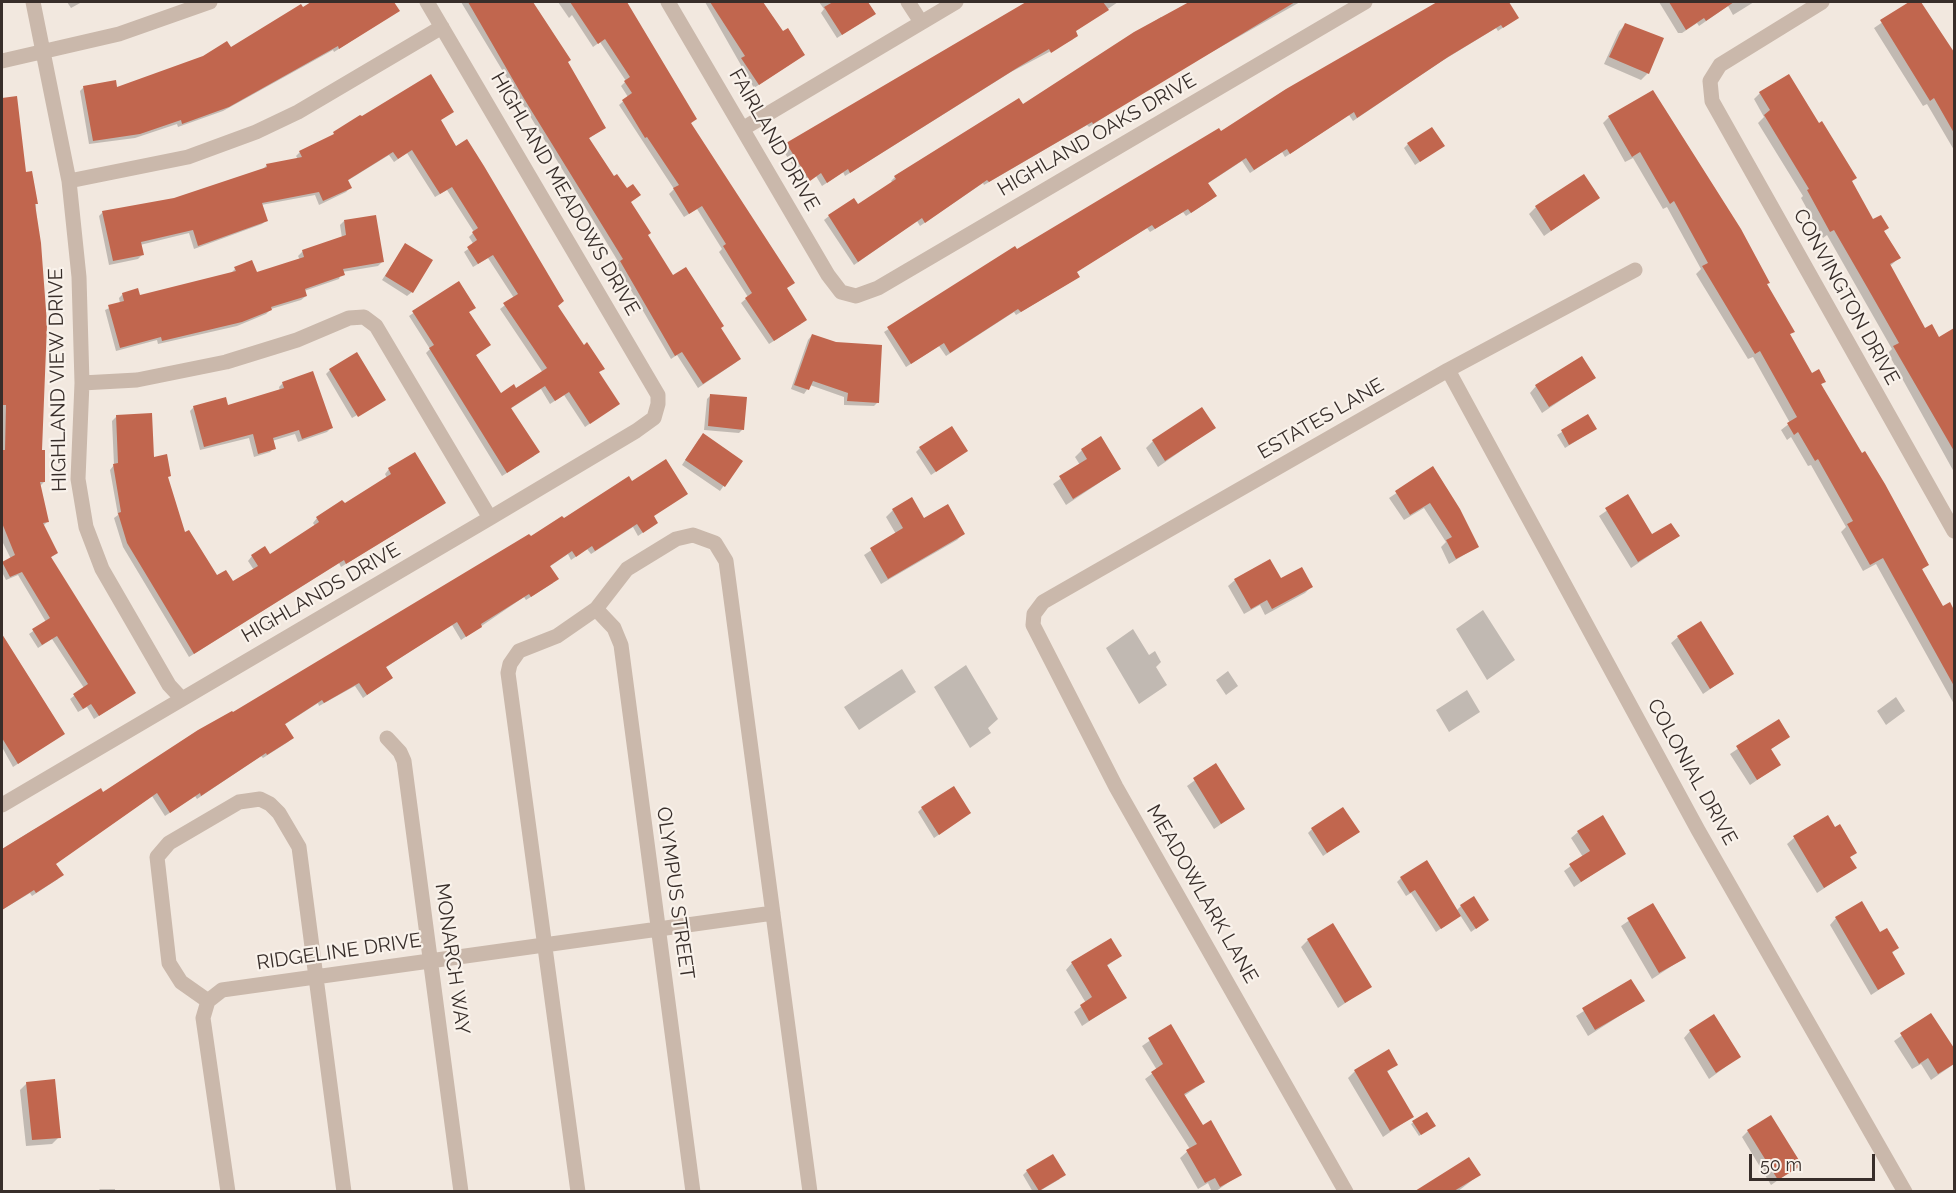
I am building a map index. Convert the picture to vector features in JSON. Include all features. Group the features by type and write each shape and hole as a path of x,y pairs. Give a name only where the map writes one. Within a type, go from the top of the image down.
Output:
{"street":[{"name":"HIGHLAND VIEW DRIVE","path":"33,2 69,181 79,277 82,383 78,479 86,527 102,569 169,686 182,699"},
{"path":"2,61 119,34 210,2"},
{"name":"HIGHLAND MEADOWS DRIVE","path":"427,2 658,395 657,411"},
{"name":"FAIRLAND DRIVE","path":"668,2 744,128 828,275 848,296"},
{"path":"908,2 921,22"},
{"path":"744,128 956,2"},
{"name":"HIGHLAND OAKS DRIVE","path":"848,296 863,296 878,288 1365,2"},
{"name":"CONVINGTON DRIVE","path":"1822,2 1720,65 1710,81 1712,101 1954,531"},
{"path":"69,181 188,157 256,132 298,112 442,27"},
{"name":"ESTATES LANE","path":"1034,614 1043,602 1448,370 1635,270"},
{"path":"82,383 137,380 226,362 297,340 348,318 364,318 376,326 385,340 490,518"},
{"name":"COLONIAL DRIVE","path":"1448,370 1698,830 1905,1191"},
{"name":"HIGHLANDS DRIVE","path":"2,805 636,431 648,423 657,411"},
{"path":"578,1191 508,673 510,664 519,651 556,636 596,609 627,569 676,539 693,535 705,538 721,551 726,561 810,1191"},
{"name":"OLYMPUS STREET","path":"596,609 614,628 621,645 693,1191"},
{"name":"MEADOWLARK LANE","path":"1034,614 1033,625 1116,787 1346,1191"},
{"name":"MONARCH WAY","path":"387,738 400,752 404,761 461,1191"},
{"path":"228,1191 203,1018 208,1001 181,982 169,963 157,857 169,843 239,802 251,798 270,804 279,813 299,847 344,1191"},
{"name":"RIDGELINE DRIVE","path":"208,1001 222,990 773,913"}],"building":[{"path":"311,2 394,2 400,11 339,49 338,46 229,107 182,124 181,120 140,134 93,141 83,86 116,80 117,87 203,56 227,41 231,47 301,4 303,7"},
{"path":"468,2 533,2 571,60 568,62 606,128 589,138 614,176 617,174 627,188 633,184 641,195 631,202 651,233 648,235 673,275 686,267 724,326 721,328 741,359 703,384 682,352 675,356 620,261 623,259 523,97"},
{"path":"570,2 627,2 697,119 691,123 795,283 787,288 807,320 774,341 745,298 752,293 723,246 726,244 702,206 689,214 673,188 679,185 647,137 645,138 622,100 632,93 624,81 630,77 605,39 598,44"},
{"path":"710,2 763,2 783,31 788,28 805,55 759,85 741,58 745,56"},
{"path":"833,2 868,2 876,14 842,35 824,7"},
{"path":"1026,2 1103,2 1109,10 1076,31 1078,36 1051,53 1049,49 1017,68 850,173 848,169 827,183 821,173 810,181 786,143"},
{"path":"1189,2 1295,2 1093,124 1092,122 989,182 987,180 925,223 922,218 858,262 828,215 854,198 858,204 896,179 894,176 1019,98 1023,104 1134,32"},
{"path":"1437,2 1509,2 1519,18 1503,28 1501,25 1448,57 1357,118 1354,112 1290,154 1287,149 1254,170 1246,158 1208,183 1217,196 1191,213 1188,209 1155,229 1152,225 1077,272 1080,277 1021,312 1018,309 950,353 944,343 911,364 887,327 1015,246 1017,249 1219,128 1221,131 1286,89"},
{"path":"1669,2 1734,2 1706,21 1704,18 1686,30"},
{"path":"1909,2 1921,2 1954,52 1954,133 1934,98 1930,101 1880,20"},
{"path":"1625,23 1664,38 1649,74 1609,57"},
{"path":"431,74 454,112 441,120 456,146 467,139 564,301 558,306 584,345 587,342 605,369 599,372 620,404 590,424 569,392 555,401 545,386 511,408 540,452 507,473 429,348 434,345 412,311 459,281 476,308 469,312 491,345 476,355 501,393 514,384 516,388 547,368 503,303 518,294 493,255 478,264 467,247 477,240 472,232 478,228 452,187 440,194 412,150 398,159 393,152 348,180 352,188 323,201 319,192 262,203 268,221 198,246 193,230 141,242 144,255 113,261 102,211 174,198 267,167 266,164 302,157 299,151 334,134 333,132 360,115 362,116"},
{"path":"1789,74 1819,123 1822,121 1857,178 1852,181 1873,219 1881,215 1889,228 1884,231 1901,258 1890,264 1925,328 1932,324 1939,337 1954,328 1954,451 1893,346 1899,343 1834,230 1830,232 1807,190 1809,189 1764,115 1770,110 1759,92"},
{"path":"1653,90 1741,229 1770,283 1767,284 1795,332 1790,334 1812,373 1819,369 1826,382 1821,384 1862,453 1865,451 1885,484 1929,565 1922,569 1943,606 1950,602 1954,610 1954,686 1883,558 1870,565 1847,524 1853,521 1818,459 1815,461 1798,432 1794,435 1787,423 1797,417 1760,351 1755,354 1702,266 1708,263 1674,201 1670,204 1640,152 1632,157 1608,116"},
{"path":"17,96 26,172 32,171 38,204 35,204 41,243 47,324 42,450 45,450 45,482 40,482 49,522 43,523 58,553 51,557 136,693 99,716 91,704 83,709 73,694 88,684 57,636 42,645 32,629 50,618 22,572 10,577 2,562 15,555 2,523 2,450 5,450 6,405 2,405 2,98"},
{"path":"1432,127 1445,146 1420,162 1407,143"},
{"path":"1584,174 1600,198 1551,231 1535,206"},
{"path":"376,215 384,262 343,269 345,275 305,289 307,296 271,307 272,310 242,322 162,341 161,337 120,348 108,305 124,301 122,293 138,288 140,295 236,271 234,267 252,260 257,272 304,257 302,250 346,235 344,220"},
{"path":"405,243 433,260 413,293 385,276"},
{"path":"812,334 836,342 882,345 879,403 847,401 848,393 813,381 809,390 794,385"},
{"path":"357,352 386,400 358,417 329,369"},
{"path":"1582,356 1596,378 1549,407 1535,385"},
{"path":"313,371 333,428 302,439 299,430 273,438 276,449 258,454 253,434 204,447 193,406 226,397 228,405 284,388 282,382"},
{"path":"710,394 747,397 744,430 708,426"},
{"path":"1202,407 1216,428 1165,461 1152,440"},
{"path":"152,413 154,457 167,454 171,476 168,477 185,532 189,530 217,575 226,570 233,581 258,566 251,555 265,546 270,554 319,522 316,517 342,500 345,503 391,474 388,468 415,452 446,503 346,564 344,560 194,654 127,543 118,513 121,512 113,464 118,463 116,415"},
{"path":"1588,414 1597,429 1569,445 1561,430"},
{"path":"952,426 968,451 936,472 919,447"},
{"path":"703,433 743,461 725,487 685,460"},
{"path":"1101,436 1121,469 1073,499 1059,476 1087,459 1081,449"},
{"path":"666,459 688,494 654,516 658,523 643,533 637,524 595,551 592,546 576,557 572,551 550,566 559,579 531,597 529,594 481,624 482,627 466,637 457,622 386,667 393,678 367,695 359,683 324,703 322,700 285,724 294,738 170,813 157,793 56,864 64,875 36,893 34,890 2,910 2,849 101,788 103,792 198,730 233,712 529,534 531,536 562,516 564,518 629,476 632,481"},
{"path":"1433,466 1460,509 1479,547 1456,559 1446,540 1452,537 1430,503 1410,515 1395,491"},
{"path":"1628,494 1652,534 1671,523 1680,536 1638,562 1605,508"},
{"path":"912,497 924,518 948,504 965,534 888,579 870,548 903,528 892,509"},
{"path":"1270,559 1281,578 1302,567 1313,587 1272,609 1267,600 1251,609 1234,579"},
{"path":"1701,621 1734,674 1710,689 1677,636"},
{"path":"2,634 65,734 18,764 2,738"},
{"path":"1779,719 1790,737 1771,749 1781,765 1757,780 1736,746"},
{"path":"1216,763 1245,809 1221,824 1193,778"},
{"path":"954,786 971,813 939,835 921,807"},
{"path":"1343,807 1360,832 1327,853 1311,828"},
{"path":"1603,815 1626,854 1581,882 1569,864 1590,851 1577,831"},
{"path":"1828,815 1835,827 1840,824 1857,853 1850,857 1857,868 1824,888 1793,836"},
{"path":"1427,860 1461,916 1441,929 1415,890 1410,893 1400,877"},
{"path":"1474,896 1489,920 1476,929 1460,905"},
{"path":"1862,901 1880,932 1887,928 1899,948 1892,952 1905,974 1878,990 1835,917"},
{"path":"1653,903 1686,958 1659,973 1627,918"},
{"path":"1333,923 1372,987 1345,1003 1307,939"},
{"path":"1111,938 1122,956 1107,965 1127,998 1089,1021 1080,1005 1092,997 1071,962"},
{"path":"1631,979 1645,1001 1595,1030 1582,1008"},
{"path":"1931,1013 1954,1048 1954,1064 1938,1074 1928,1058 1919,1064 1900,1033"},
{"path":"1714,1014 1741,1057 1716,1073 1689,1030"},
{"path":"1171,1024 1205,1082 1184,1094 1203,1125 1211,1120 1242,1175 1220,1187 1215,1178 1205,1183 1186,1150 1197,1144 1151,1072 1163,1064 1148,1038"},
{"path":"1389,1049 1398,1065 1387,1071 1414,1117 1390,1131 1354,1070"},
{"path":"55,1079 61,1138 32,1140 26,1082"},
{"path":"1427,1112 1436,1126 1421,1135 1412,1121"},
{"path":"1771,1115 1802,1165 1778,1180 1747,1130"},
{"path":"1053,1154 1066,1175 1039,1191 1026,1170"},
{"path":"1469,1157 1481,1175 1454,1191 1415,1191"}]}
